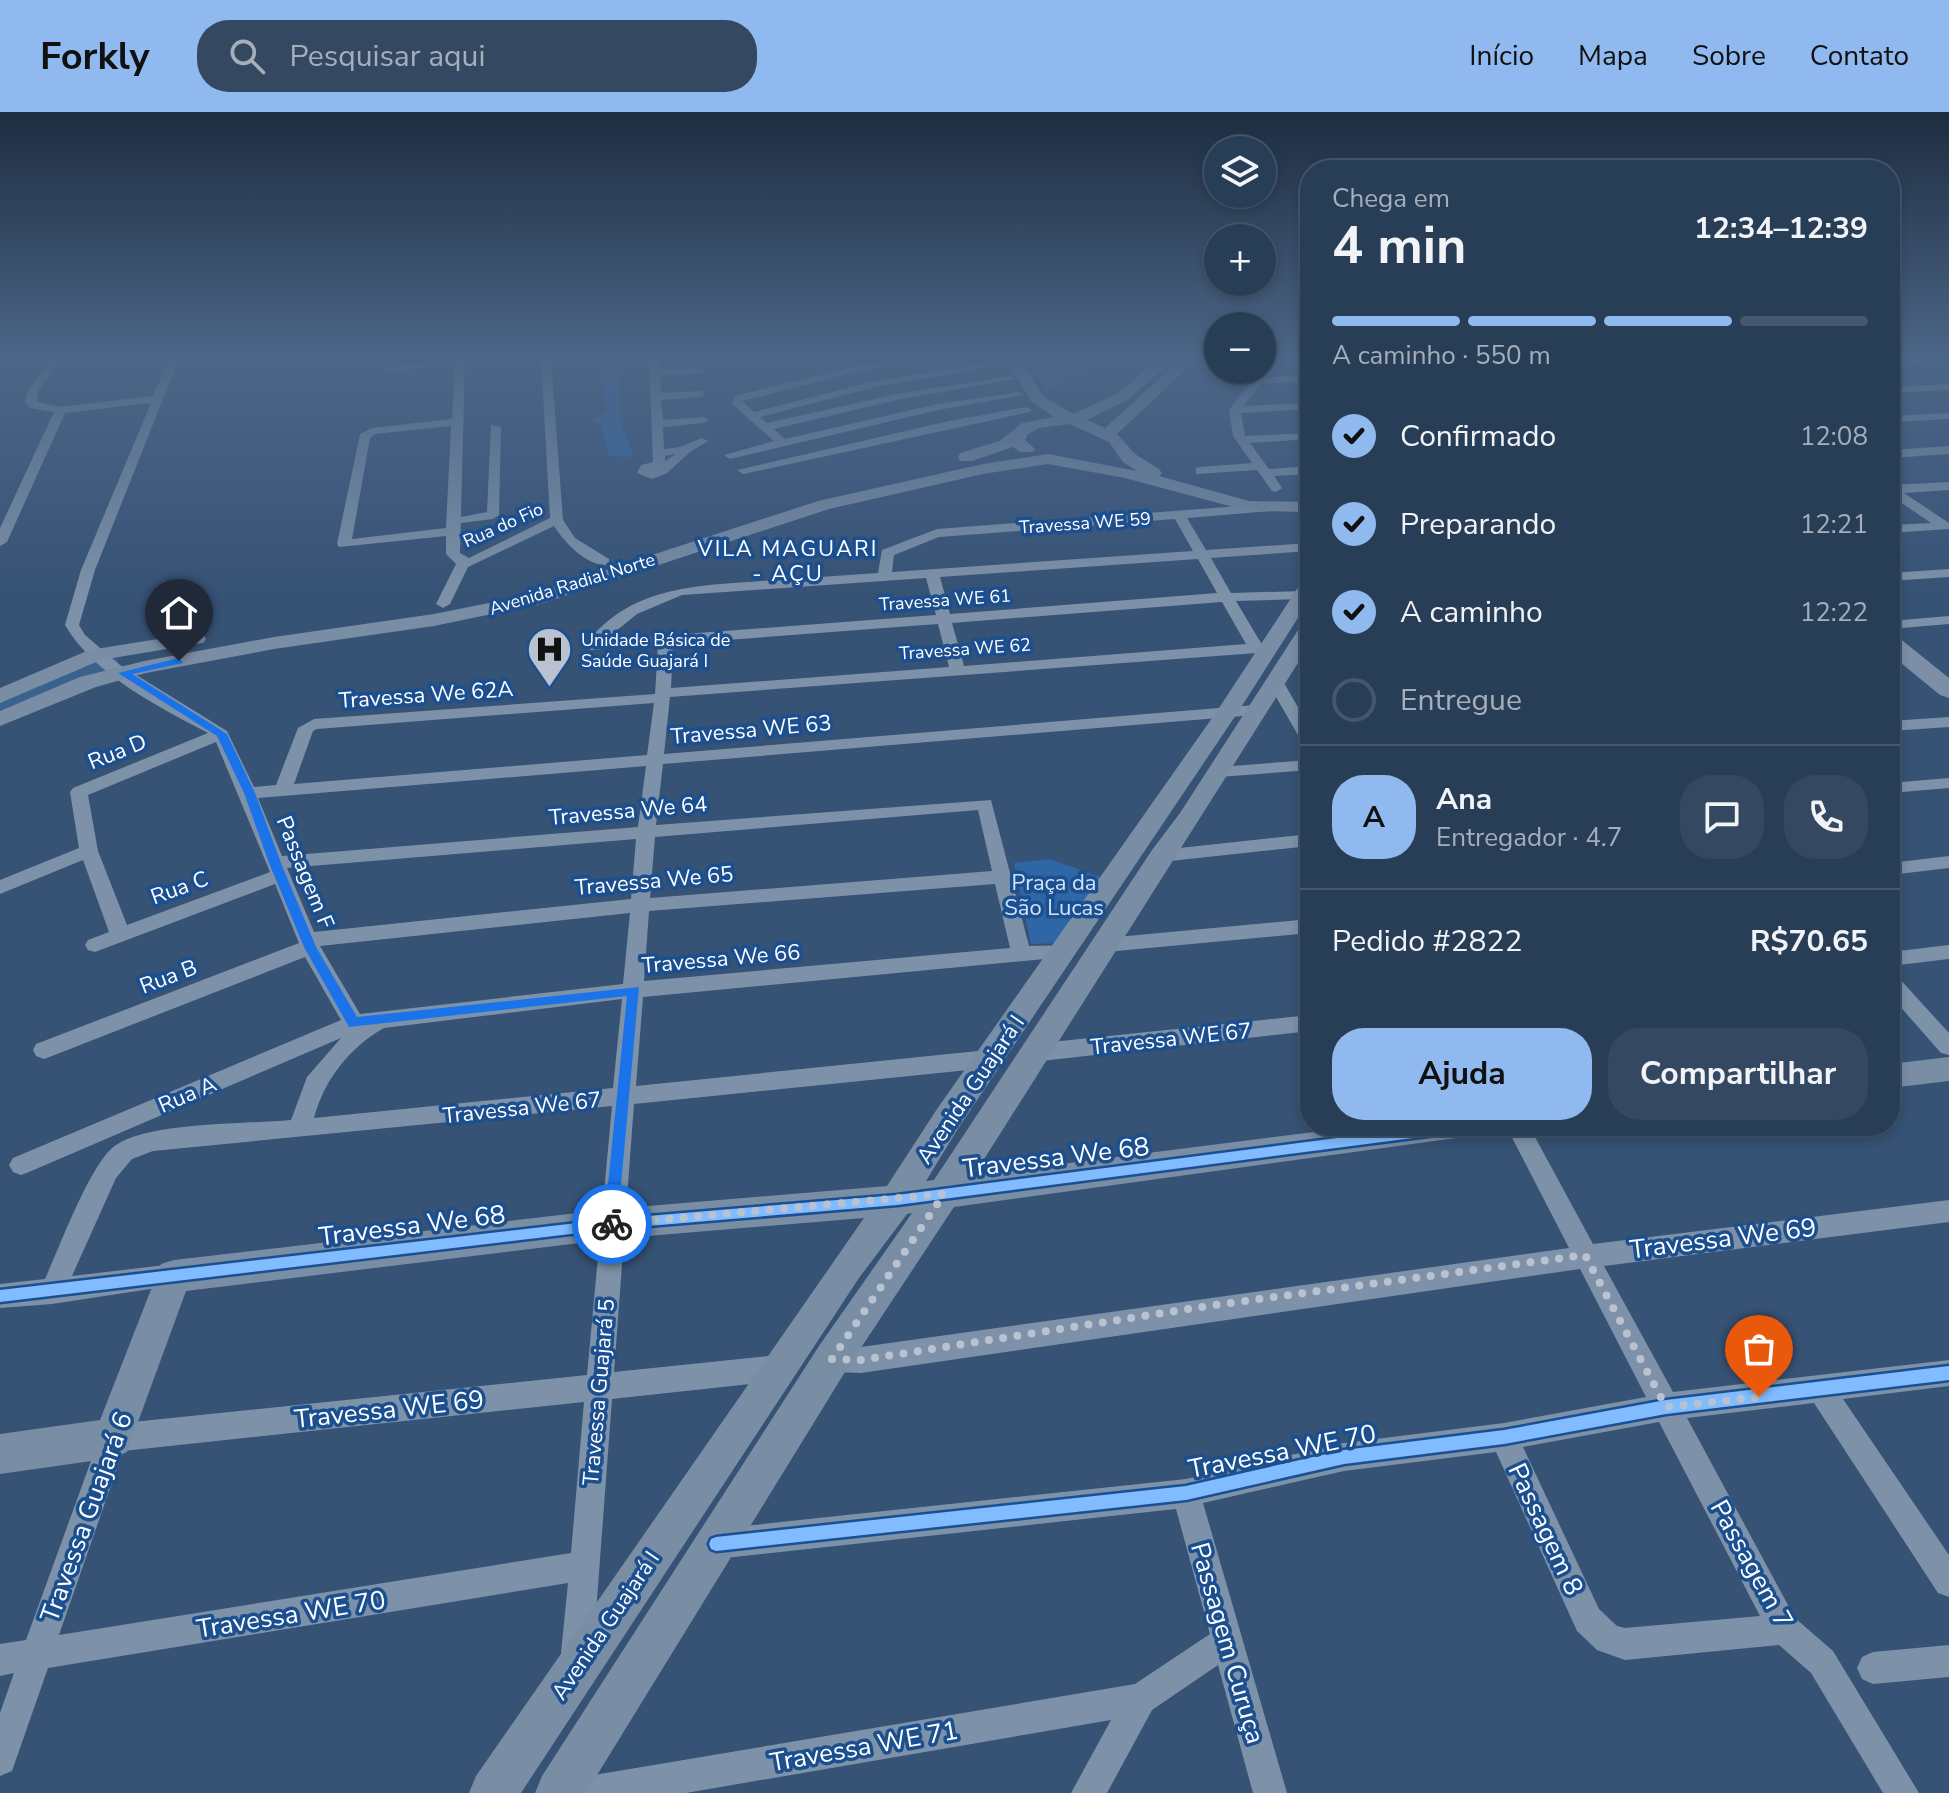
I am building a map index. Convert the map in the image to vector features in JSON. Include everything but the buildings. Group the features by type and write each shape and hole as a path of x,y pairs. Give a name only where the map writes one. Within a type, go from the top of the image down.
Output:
{"main road":[{"name":"Avenida Radial Norte","path":"0,696 109,664 516,589 815,491 972,455 1018,437"},
{"path":"1020,437 1044,458 1127,473 1229,502 1266,508"},
{"name":"Avenida Radial Norte","path":"0,719 88,682 109,664 274,643 506,607 824,505 931,479 1044,458 1074,458 1095,453 1107,444 1105,437"},
{"path":"1112,437 1138,466 1150,472 1260,502 1300,501"},
{"name":"Travessa WE 59","path":"1266,508 1300,507"},
{"name":"Avenida Guajará I","path":"559,1793 832,1359 944,1194 1032,1053 1219,772 1241,711 1283,694 1289,643 1300,608"},
{"path":"1900,633 1949,672"},
{"name":"Avenida Guajará I","path":"493,1793 779,1368 897,1200 988,1059 1065,950 1159,807 1241,711 1289,643"},
{"path":"1900,656 1949,690"},
{"path":"1900,1075 1949,1069"},
{"name":"Travessa We 68","path":"174,1276 612,1224 897,1200 1390,1136"},
{"name":"Travessa Guajará 6","path":"113,1438 174,1276"},
{"name":"Travessa WE 69","path":"0,1454 113,1438"}],"street":[{"path":"0,542 48,437"},
{"path":"141,437 88,570 72,625 79,641 109,664 221,734"},
{"path":"365,437 344,544 452,531"},
{"path":"443,604 463,563 453,554 457,437"},
{"path":"466,520 493,515 495,437"},
{"path":"551,437 557,520 570,541 604,562"},
{"path":"658,437 659,463 684,456 682,451 702,441"},
{"path":"777,437 781,441"},
{"path":"730,455 797,437"},
{"path":"743,470 889,437"},
{"path":"1241,440 1285,437"},
{"path":"1241,440 1276,488"},
{"path":"1900,453 1949,450"},
{"path":"1200,471 1300,470"},
{"path":"1900,488 1949,486"},
{"path":"1900,495 1947,526"},
{"name":"Travessa WE 59","path":"885,576 887,553 937,533 1180,517 1266,508"},
{"path":"1180,517 1227,597 1289,643"},
{"name":"Rua do Fio","path":"463,563 476,560 557,520"},
{"path":"1900,528 1947,526"},
{"path":"668,578 681,591 1300,548"},
{"path":"1900,576 1949,573"},
{"path":"932,574 957,669"},
{"name":"Travessa WE 61","path":"681,591 645,603 621,618 591,646 1300,590"},
{"path":"1900,624 1949,620"},
{"name":"Travessa Guajará 5","path":"575,1669 646,833 663,696 666,638"},
{"name":"Travessa WE 62","path":"663,696 1289,643"},
{"path":"1283,694 1300,700"},
{"path":"1283,694 1300,724"},
{"name":"Travessa We 62A","path":"283,789 306,728 314,724 663,696"},
{"name":"Travessa WE 63","path":"250,793 1241,711"},
{"path":"1900,725 1949,722"},
{"name":"Passagem F","path":"221,734 250,793 277,869 309,944 354,1023"},
{"name":"Rua D","path":"120,934 89,851 79,792 221,734"},
{"path":"1219,772 1300,766"},
{"path":"1900,787 1949,783"},
{"name":"Travessa We 64","path":"277,869 985,804 1004,877"},
{"path":"1161,856 1300,841"},
{"path":"0,887 89,851"},
{"path":"1900,868 1949,862"},
{"name":"Rua C","path":"95,945 277,869"},
{"path":"1004,877 1021,953"},
{"name":"Travessa We 65","path":"309,944 641,905 1004,877"},
{"path":"1106,945 1300,927"},
{"name":"Rua B","path":"44,1050 309,944"},
{"name":"Travessa We 66","path":"383,1020 634,990 1065,950"},
{"path":"1900,958 1949,952"},
{"path":"1900,992 1949,1047"},
{"path":"354,1023 383,1020"},
{"path":"300,1129 308,1095 319,1072 369,1025 383,1020"},
{"name":"Rua A","path":"21,1165 354,1023"},
{"name":"Travessa WE 67","path":"1032,1053 1300,1024"},
{"name":"Travessa We 67","path":"52,1292 107,1171 124,1152 152,1141 300,1129 988,1059"},
{"name":"Passagem 7","path":"1522,1136 1784,1629 1822,1662 1902,1793"},
{"name":"Travessa We 69","path":"832,1359 861,1360 1193,1309 1585,1255 1949,1211"},
{"path":"0,1296 174,1276"},
{"name":"Travessa WE 69","path":"113,1438 779,1368"},
{"name":"Travessa WE 70","path":"716,1544 1186,1493 1344,1457 1504,1437 1666,1407 1949,1373"},
{"path":"1821,1390 1949,1582"},
{"name":"Passagem 8","path":"1504,1437 1588,1620 1608,1639 1625,1644 1784,1629"},
{"name":"Travessa Guajará 6","path":"0,1759 113,1438"},
{"name":"Passagem Curuça","path":"1186,1493 1270,1793"},
{"name":"Travessa WE 70","path":"0,1660 583,1566"},
{"path":"1088,1793 1141,1699 1228,1640"},
{"path":"1873,1668 1949,1661"},
{"name":"Travessa WE 71","path":"588,1793 1141,1699"}],"green space":[{"path":"604,437 627,437 634,457 609,456"},
{"name":"Praça da São Lucas","path":"1050,859 1103,878 1060,943 1031,944 1014,863"}],"waterway":[{"path":"0,706 108,663"}],"cycle path":[{"path":"0,1296 612,1224 897,1200 1390,1136"},
{"path":"716,1544 1186,1493 1344,1457 1504,1437 1666,1407 1949,1373"}],"way so far":[{"path":"612,1224 944,1194 832,1359 861,1360 1208,1306 1585,1255 1666,1407 1759,1397"}],"place":[{"name":"Unidade Básica de Saúde Guajará I","path":"550,689"}],"district":[{"name":"VILA MAGUARI - AÇU","path":"788,560"}],"route":[{"path":"179,661 123,673 221,734 250,793 310,947 354,1023 634,990 612,1224"}]}
